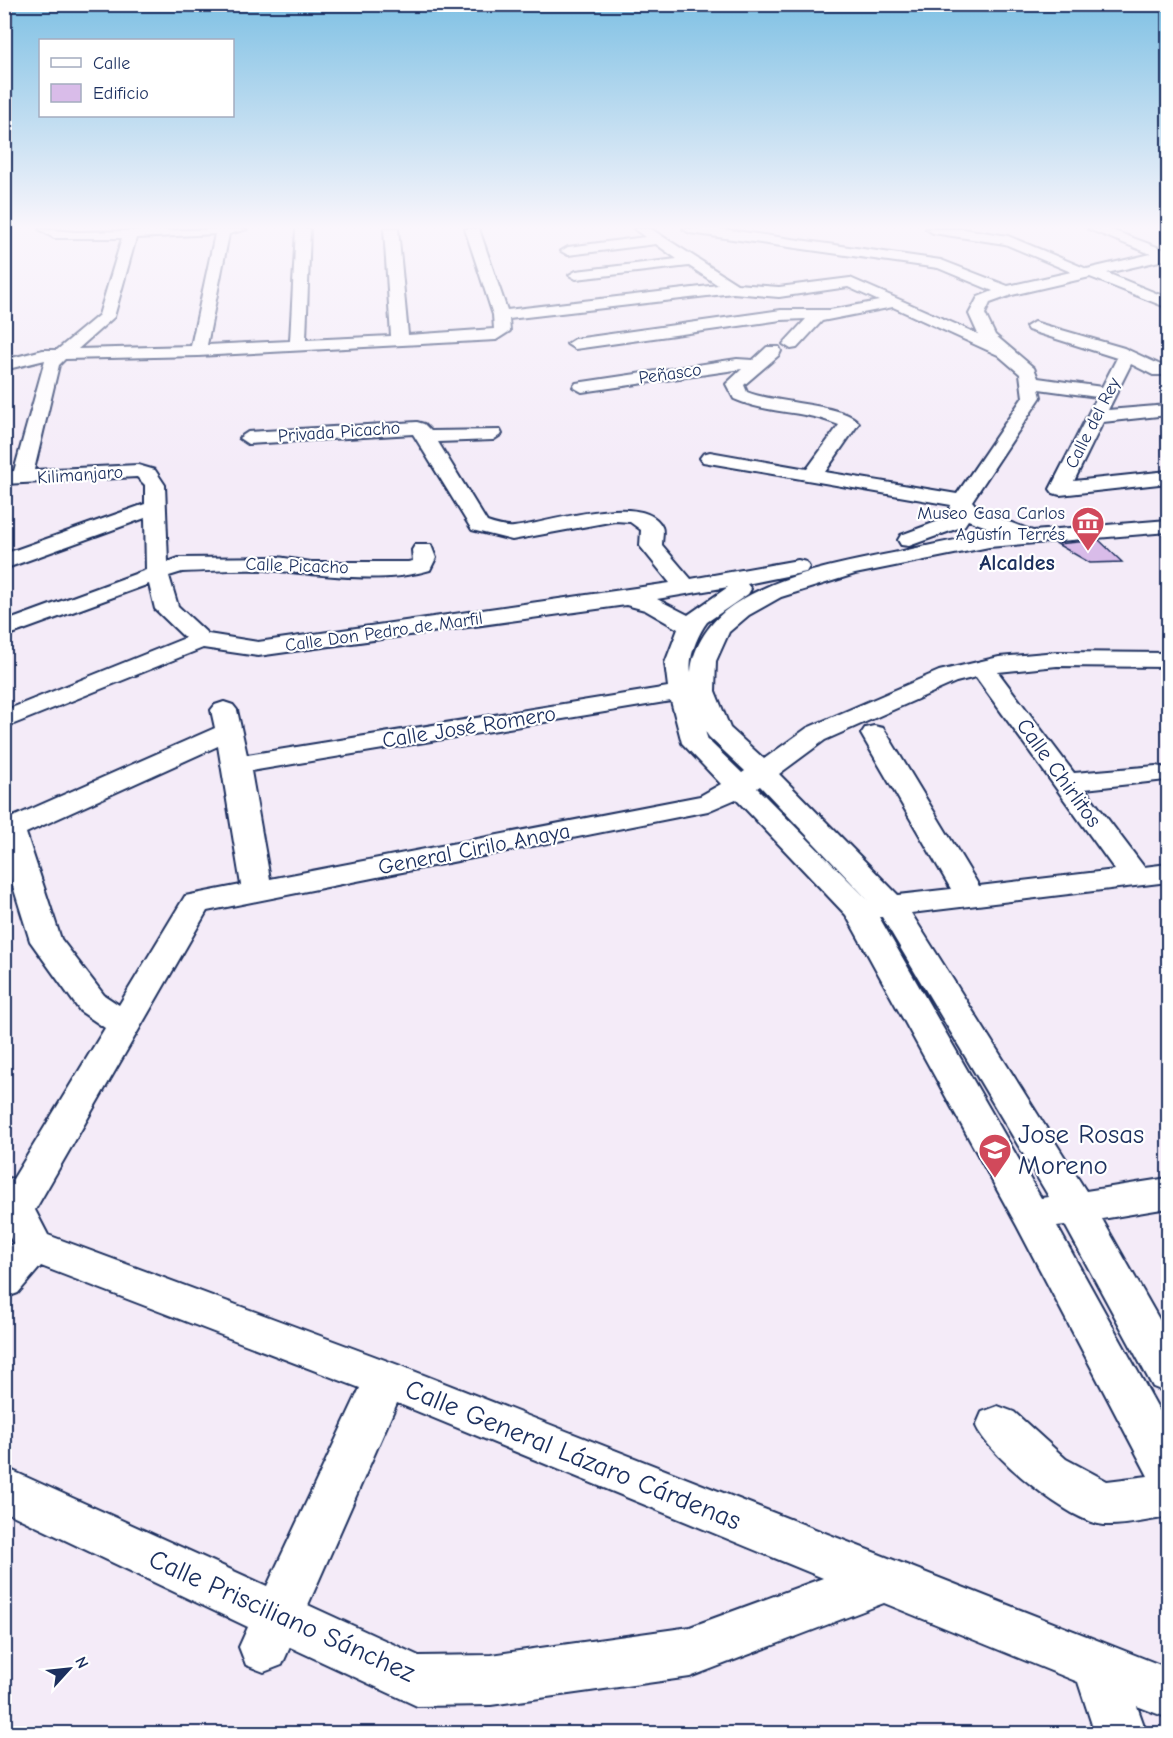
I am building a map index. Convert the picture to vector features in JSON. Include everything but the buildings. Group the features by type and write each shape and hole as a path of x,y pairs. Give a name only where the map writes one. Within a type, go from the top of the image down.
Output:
{"street":[{"path":"13,479 51,363 106,317 108,310"},
{"path":"198,351 206,310"},
{"path":"298,346 300,310"},
{"path":"397,310 400,341"},
{"path":"4,365 34,356 60,354 198,351 496,335 502,331 499,310"},
{"path":"501,315 535,310"},
{"path":"791,344 817,317 849,310"},
{"path":"913,310 1008,354"},
{"path":"954,524 1032,397 1028,372 988,337 977,314 979,310"},
{"path":"575,344 781,315 827,314"},
{"path":"1034,327 1126,357 1159,371"},
{"path":"773,351 735,384 740,395 754,401 837,417 850,423 813,475"},
{"name":"Calle del Rey","path":"1126,357 1060,489 1168,477"},
{"name":"Peñasco","path":"582,387 737,364 758,364"},
{"path":"1030,382 1110,393"},
{"path":"1098,417 1168,410"},
{"name":"Privada Picacho","path":"248,438 414,427 419,429 425,438 479,526 495,532 512,534 615,515 635,516 652,528 651,546 685,586"},
{"name":"Privada Picacho","path":"425,438 493,434"},
{"path":"710,458 813,475 954,524 989,541 1168,526"},
{"name":"Kilimanjaro","path":"13,479 138,471 152,478 155,507"},
{"path":"4,562 155,507 157,572 166,609 201,640 4,720"},
{"path":"692,691 720,628 741,610 773,592 850,568 973,515 1015,531 1039,537"},
{"path":"954,524 989,541"},
{"name":"Calle Don Pedro de Marfil","path":"201,640 258,649 626,598 685,586 759,576 923,537 954,524"},
{"name":"Calle Picacho","path":"157,572 179,565 278,564 311,569 409,569 422,565 425,558 423,550"},
{"path":"4,630 157,572"},
{"path":"759,576 699,617 691,627 677,663 692,691 695,743 750,781 892,907 1076,1209 1168,1374"},
{"path":"626,598 652,605 691,627"},
{"name":"General Cirilo Anaya","path":"124,1025 196,903 708,803 750,781 816,734 948,676 982,668 1057,659 1168,660"},
{"name":"Calle Chirlitos","path":"982,668 1136,877"},
{"name":"Calle José Romero","path":"236,765 692,691"},
{"path":"4,1281 18,1215 124,1025 92,1003 46,941 8,831 226,721 236,765 257,891"},
{"path":"874,734 971,898"},
{"path":"1066,782 1156,774"},
{"path":"750,781 860,910 1031,1215 1168,1469"},
{"path":"860,910 1168,873"},
{"path":"1031,1215 1168,1193"},
{"name":"Calle General Lázaro Cárdenas","path":"18,1215 386,1379 881,1580 1168,1693"},
{"path":"270,1631 386,1379"},
{"path":"998,1426 1050,1474 1103,1503 1168,1495"},
{"name":"Calle Prisciliano Sánchez","path":"4,1488 270,1631 417,1681 491,1680 690,1652 881,1580"},
{"path":"1097,1664 1121,1734"}],"place":[{"name":"Museo Casa Carlos Agustín Terrés","path":"1088,552"},
{"name":"Jose Rosas Moreno","path":"995,1179"}],"district":[{"name":"Alcaldes","path":"1017,563"}]}
